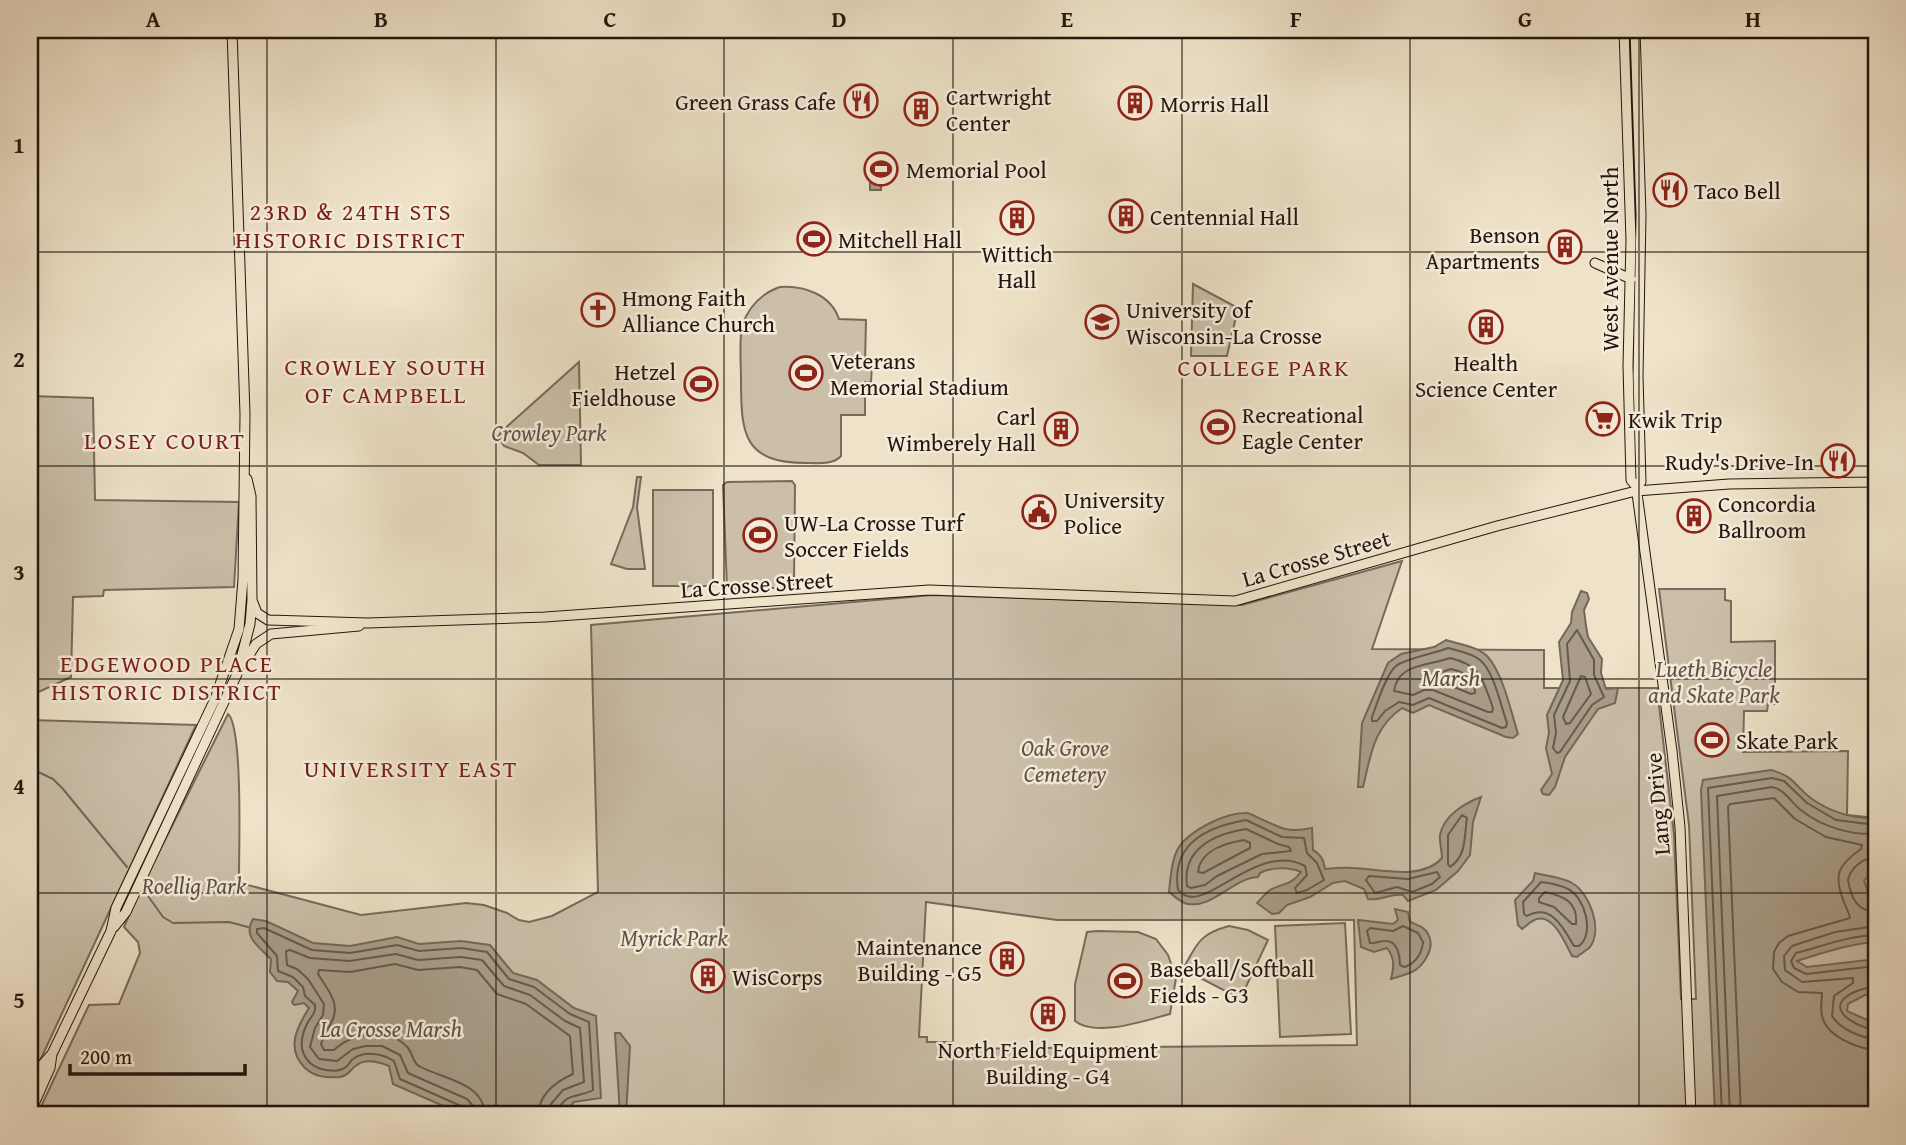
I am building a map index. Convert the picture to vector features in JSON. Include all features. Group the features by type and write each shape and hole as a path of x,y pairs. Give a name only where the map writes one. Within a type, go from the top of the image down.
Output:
{"main road":[{"path":"111,931 116,908 246,629 242,499 245,474 233,30"},
{"name":"West Avenue North","path":"1624,30 1631,279 1629,431 1631,480 1636,488 1641,482 1638,402 1641,246 1635,30"},
{"path":"1595,263 1631,279"},
{"path":"237,674 252,600 251,496 245,474"},
{"name":"La Crosse Street","path":"246,629 281,622 368,623 598,615 929,590 1235,601 1636,488 1876,482"},
{"name":"Lang Drive","path":"1636,488 1681,827 1691,1115"},
{"path":"252,600 260,616 281,622"},
{"path":"246,629 277,632 349,628 368,623"},
{"path":"30,1093 43,1064 52,1054 111,931 126,912 237,674 260,640 277,632"},
{"path":"30,1113 50,1068 52,1054"}],"green space":[{"path":"1193,284 1238,308 1227,356 1191,356"},
{"name":"Veterans Memorial Stadium","path":"780,287 816,293 830,304 839,319 866,320 865,364 872,364 871,382 865,382 865,415 841,415 841,456 830,462 785,462 769,457 758,451 745,430 741,399 742,325 757,302"},
{"name":"Crowley Park","path":"579,362 581,465 539,465 523,453 504,446 498,437 502,431"},
{"path":"30,396 93,398 95,500 239,502 234,587 104,590 103,596 73,597 71,677 30,696"},
{"path":"637,477 641,477 637,507 645,569 627,569 611,564 633,507"},
{"name":"UW-La Crosse Turf Soccer Fields","path":"792,481 795,485 794,584 791,588 727,588 723,485 727,482"},
{"path":"653,490 713,490 713,586 688,586 685,595 683,586 653,586"},
{"path":"1402,561 1372,649 1544,650 1544,688 1657,688 1674,834 1681,999 1696,999 1689,825 1659,589 1725,589 1725,600 1731,601 1731,642 1775,641 1775,704 1768,704 1767,711 1744,711 1743,752 1848,751 1847,815 1876,818 1876,1115 37,1115 89,1005 119,1004 140,953 138,942 124,927 228,714 236,741 239,876 244,884 361,915 466,903 484,905 529,922 552,916 598,892 591,625 933,595 1242,605","holes":["926,902 1057,920 1354,920 1357,1045 952,1049 951,1042 927,1042 927,1037 919,1037"]},
{"path":"30,720 196,725 31,1080 30,1066"},
{"path":"1345,923 1351,1034 1280,1037 1275,926"},
{"name":"Baseball/Softball Fields - G3","path":"1229,926 1248,930 1268,940 1244,991 1233,995 1183,969 1200,941"},
{"name":"Baseball/Softball Fields - G3","path":"1087,932 1138,932 1156,939 1168,955 1176,978 1170,1014 1108,1028 1084,1026 1075,1021 1075,984"}],"water":[{"name":"Memorial Pool","path":"891,156 891,179 875,179 875,182 881,182 881,190 870,190 870,158"},
{"path":"1581,591 1587,593 1589,599 1584,610 1588,637 1602,659 1601,673 1606,689 1618,688 1615,703 1598,709 1565,757 1555,787 1549,795 1543,794 1541,790 1552,774 1546,748 1549,733 1547,715 1563,680 1559,642 1571,623 1572,612"},
{"name":"Marsh","path":"1446,640 1479,650 1493,663 1506,693 1518,734 1513,738 1506,737 1429,705 1413,713 1402,708 1379,733 1363,787 1358,787 1362,723 1388,663 1401,654 1434,647"},
{"path":"1771,770 1790,779 1812,799 1827,808 1851,816 1876,818 1876,871 1864,880 1869,895 1876,897 1876,942 1846,947 1797,961 1807,967 1876,959 1876,994 1865,995 1848,1004 1847,1011 1876,1024 1876,1115 1715,1115 1701,790 1703,780"},
{"path":"1481,797 1473,822 1470,855 1458,871 1436,890 1408,901 1403,895 1368,899 1364,889 1345,881 1333,883 1310,897 1287,905 1279,913 1272,914 1257,903 1270,890 1290,882 1301,872 1286,869 1264,871 1258,877 1240,882 1206,902 1197,904 1183,902 1169,892 1174,858 1182,843 1198,830 1227,816 1248,813 1286,829 1312,828 1313,850 1322,858 1325,869 1412,872 1434,865 1442,858 1440,835 1446,821 1462,806"},
{"path":"1535,873 1572,883 1589,903 1595,922 1594,940 1590,947 1577,957 1572,956 1559,932 1549,921 1537,919 1522,929 1518,925 1515,900 1533,881"},
{"path":"1395,909 1408,912 1410,922 1427,932 1431,945 1428,956 1416,969 1391,979 1393,963 1390,952 1387,948 1374,952 1361,947 1358,920 1393,924 1398,920"},
{"path":"253,919 266,921 313,943 350,946 397,937 419,944 461,941 490,945 513,973 537,980 574,1008 596,1016 601,1098 574,1102 562,1115 464,1115 393,1084 389,1066 381,1063 361,1063 340,1077 325,1077 312,1073 299,1060 295,1045 297,1030 309,1008 304,1003 294,1005 292,1002 298,991 288,982 277,981 270,972 271,959 257,946 249,931"},
{"path":"615,1033 620,1033 630,1046 626,1115 620,1115"}],"waterway":[{"path":"30,740 35,746 30,762 32,769 53,779 63,789 127,867"},
{"path":"148,896 163,917 173,923 229,922 248,927"}],"railway":[{"path":"30,1039 39,1115"}],"place":[{"name":"Green Grass Cafe","path":"861,101"},
{"name":"Morris Hall","path":"1135,103"},
{"name":"Cartwright Center","path":"921,109"},
{"name":"Memorial Pool","path":"881,169"},
{"name":"Taco Bell","path":"1670,190"},
{"name":"Centennial Hall","path":"1126,216"},
{"name":"Wittich Hall","path":"1017,218"},
{"name":"Mitchell Hall","path":"814,239"},
{"name":"Benson Apartments","path":"1565,247"},
{"name":"Hmong Faith Alliance Church","path":"598,310"},
{"name":"University of Wisconsin-La Crosse","path":"1102,322"},
{"name":"Health Science Center","path":"1486,327"},
{"name":"Veterans Memorial Stadium","path":"806,373"},
{"name":"Hetzel Fieldhouse","path":"701,384"},
{"name":"Kwik Trip","path":"1603,419"},
{"name":"Recreational Eagle Center","path":"1218,427"},
{"name":"Carl Wimberely Hall","path":"1061,429"},
{"name":"Rudy's Drive-In","path":"1838,461"},
{"name":"University Police","path":"1039,512"},
{"name":"Concordia Ballroom","path":"1694,516"},
{"name":"UW-La Crosse Turf Soccer Fields","path":"760,535"},
{"name":"Skate Park","path":"1712,740"},
{"name":"Maintenance Building - G5","path":"1007,959"},
{"name":"WisCorps","path":"708,976"},
{"name":"Baseball/Softball Fields - G3","path":"1125,981"},
{"name":"North Field Equipment Building - G4","path":"1048,1014"}],"district":[{"name":"23RD & 24TH STS HISTORIC DISTRICT","path":"351,225"},
{"name":"COLLEGE PARK","path":"1264,367"},
{"name":"CROWLEY SOUTH OF CAMPBELL","path":"386,380"},
{"name":"LOSEY COURT","path":"165,440"},
{"name":"EDGEWOOD PLACE HISTORIC DISTRICT","path":"167,677"},
{"name":"UNIVERSITY EAST","path":"411,768"}],"park label":[{"name":"Lueth Bicycle and Skate Park","path":"1714,681"},
{"name":"Oak Grove Cemetery","path":"1065,760"},
{"name":"Roellig Park","path":"194,885"},
{"name":"Myrick Park","path":"674,937"},
{"name":"La Crosse Marsh","path":"391,1028"}]}
